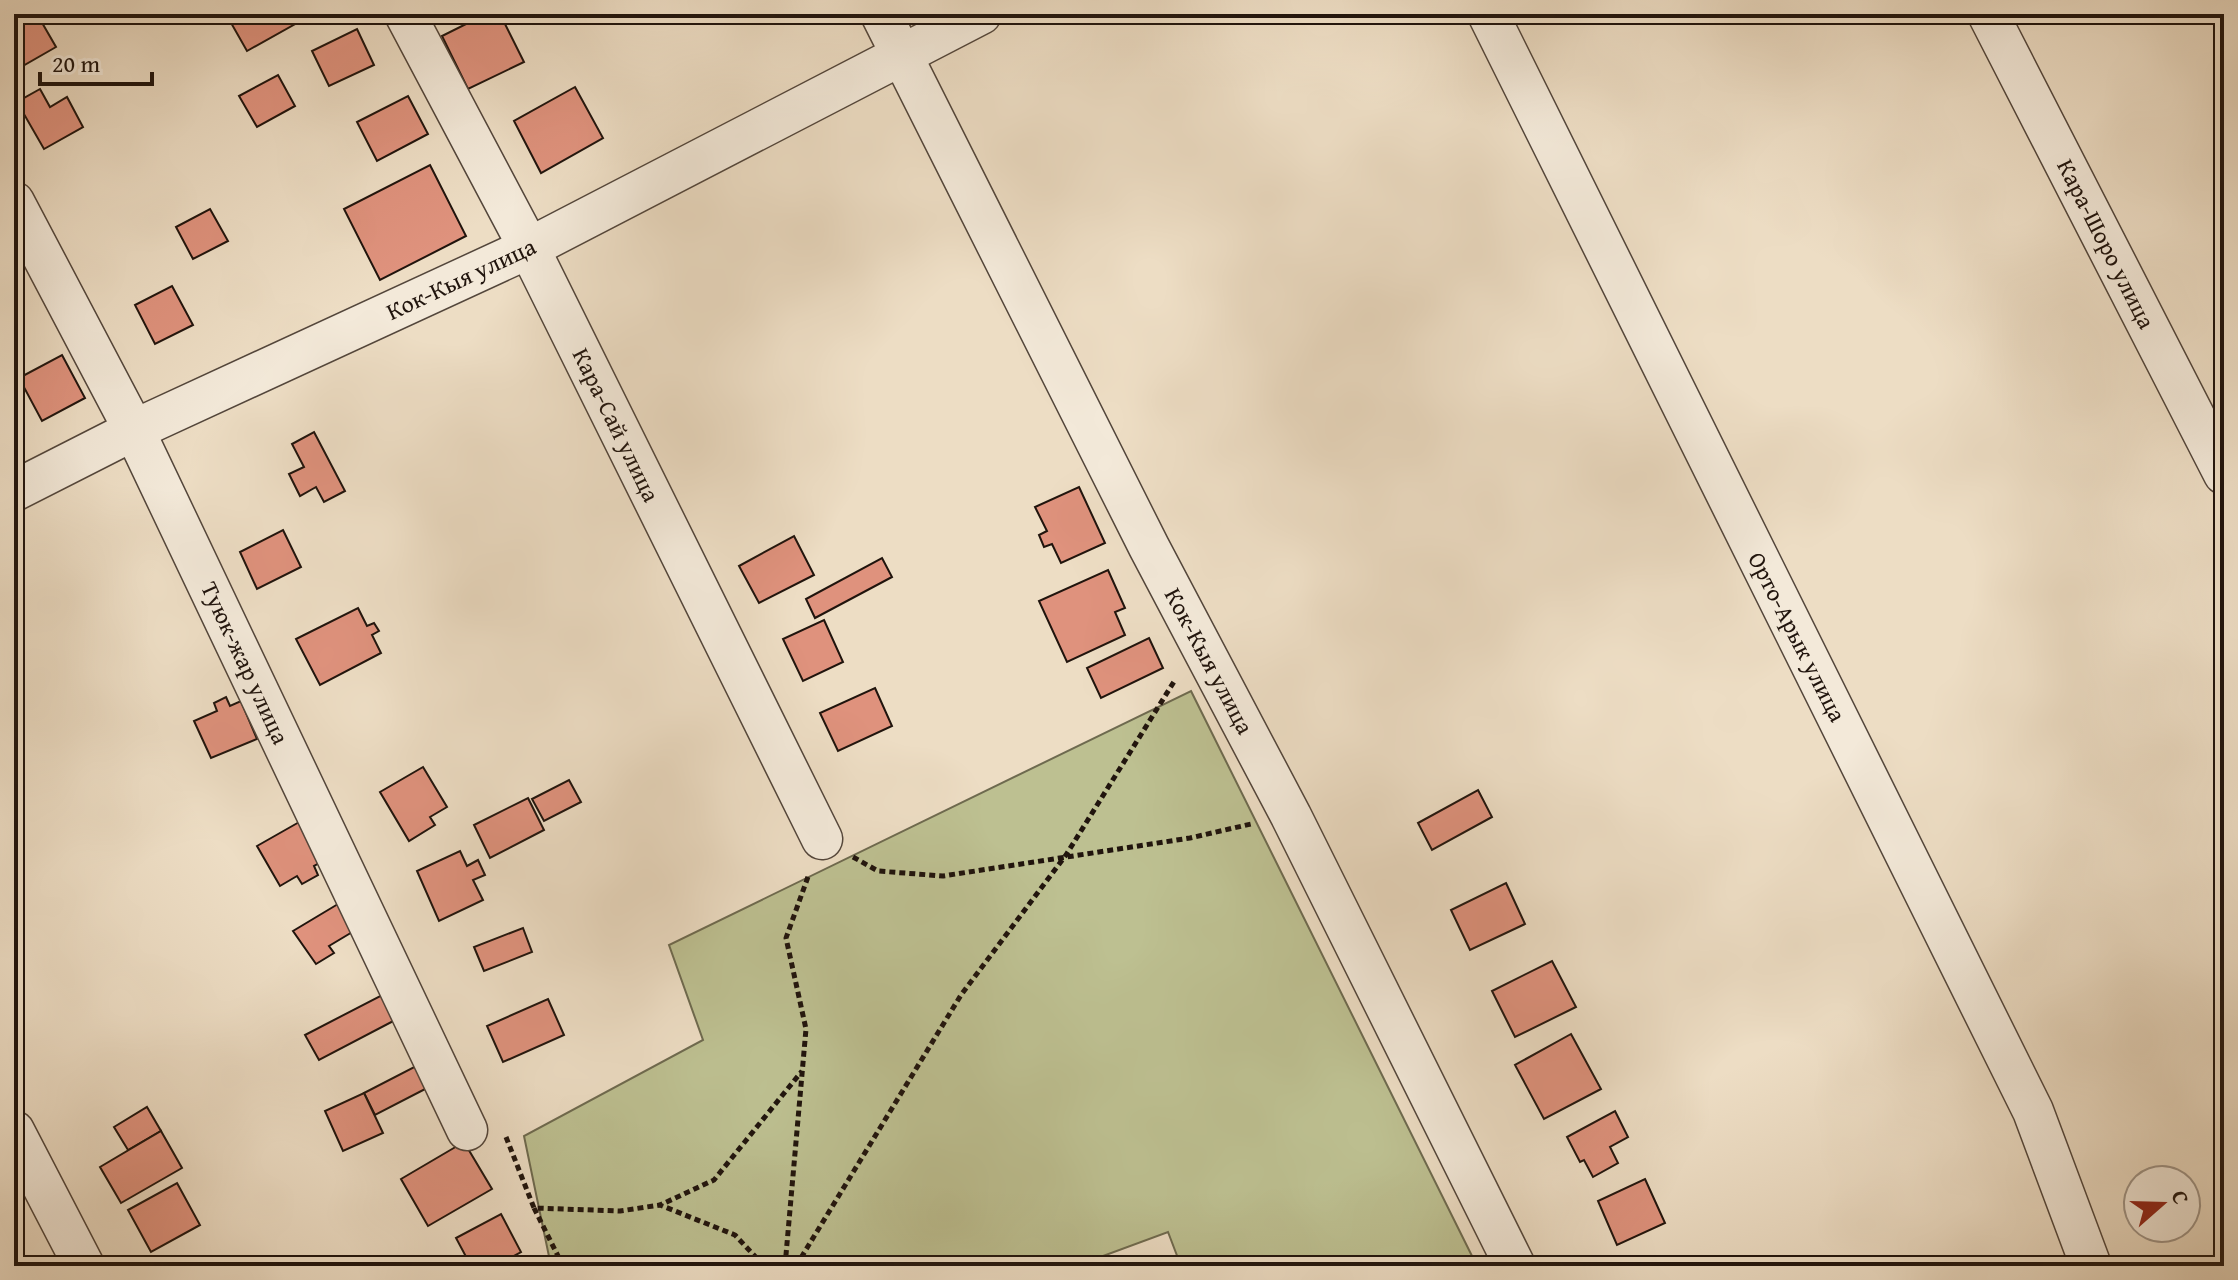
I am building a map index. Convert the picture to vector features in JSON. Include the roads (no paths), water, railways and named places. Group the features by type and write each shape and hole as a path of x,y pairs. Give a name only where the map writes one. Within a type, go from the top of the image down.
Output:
{"street":[{"name":"Кара-Сай улица","path":"405,14 529,248 822,839"},
{"name":"Кок-Кыя улица","path":"881,14 1199,642 1291,816 1515,1266"},
{"name":"Кок-Кыя улица","path":"14,491 134,430 529,248 981,14"},
{"name":"Орто-Арык улица","path":"1488,14 2033,1111 2091,1266"},
{"name":"Кара-Шоро улица","path":"1988,14 2224,474"},
{"name":"Туюк-жар улица","path":"14,202 134,430 485,1129"},
{"path":"14,1131 84,1266"}]}
